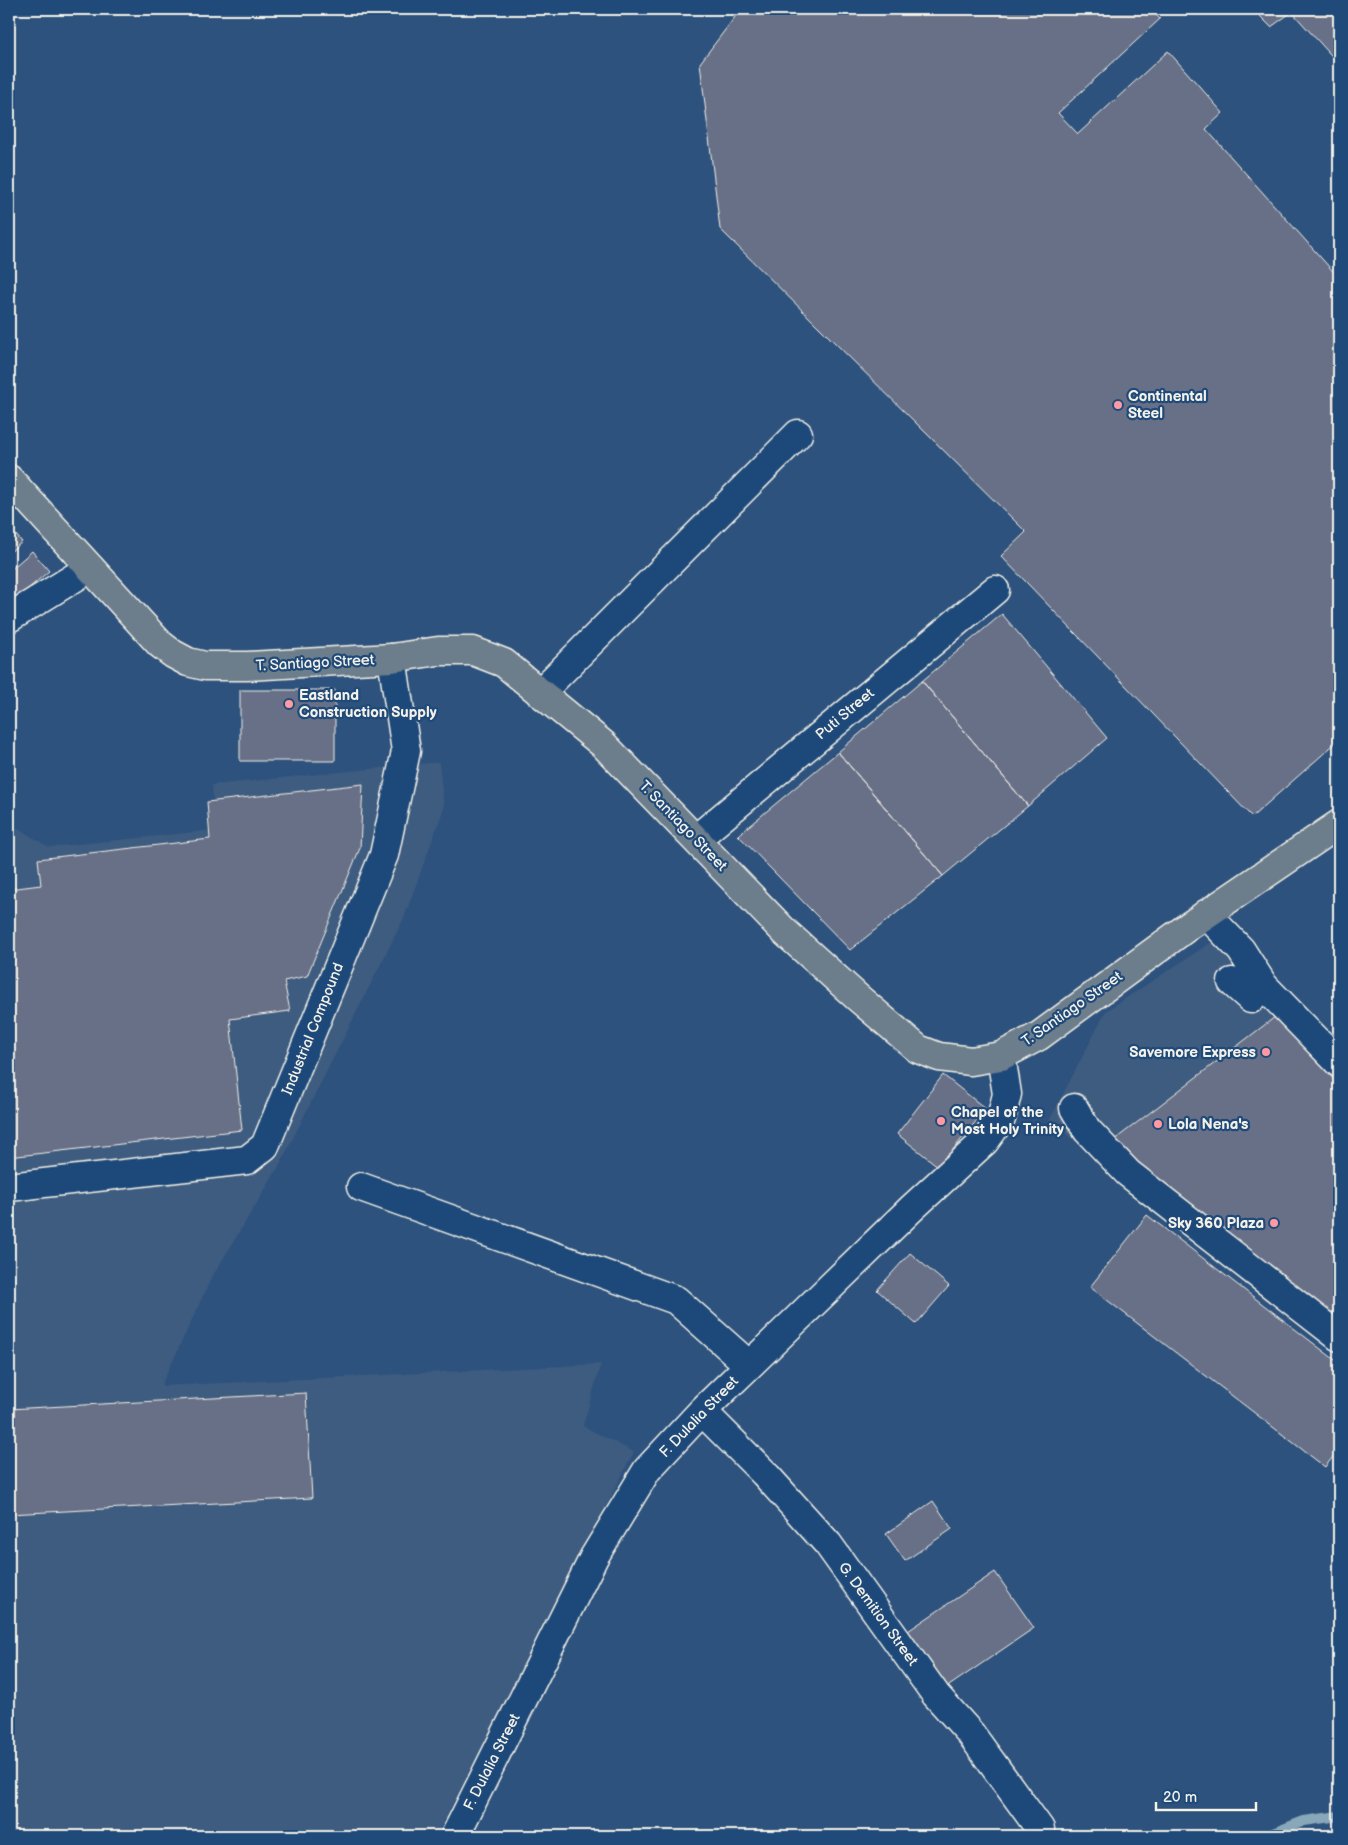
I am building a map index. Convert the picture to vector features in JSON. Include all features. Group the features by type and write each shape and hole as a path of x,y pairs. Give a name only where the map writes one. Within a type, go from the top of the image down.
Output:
{"main road":[{"name":"T. Santiago Street","path":"9,479 160,644 188,662 205,666 247,666 392,658 438,651 473,651 504,663 604,746 785,932 918,1049 939,1057 971,1061 1002,1056 1039,1036 1206,914 1339,824"}],"street":[{"path":"540,693 798,434"},
{"path":"9,618 90,568"},
{"name":"Puti Street","path":"696,839 994,590"},
{"name":"Industrial Compound","path":"9,1187 247,1160 265,1146 384,855 406,751 392,658"},
{"path":"1206,914 1241,950 1264,986 1339,1063"},
{"name":"F. Dulalia Street","path":"455,1836 594,1557 647,1470 702,1411 749,1365 985,1141 1000,1119 1007,1094 1002,1056"},
{"path":"1074,1108 1087,1130 1128,1173 1339,1337"},
{"path":"360,1187 676,1300 749,1365"},
{"name":"G. Demition Street","path":"702,1411 764,1473 828,1544 936,1695 971,1734 1040,1828"}],"shaded area":[{"path":"439,762 444,808 404,918 278,1168 211,1279 161,1386 601,1364 583,1426 634,1452 436,1836 9,1836 9,823 49,847 215,830 212,785"},
{"path":"1215,940 1339,1071 1339,1341 1049,1121 1106,1011"}],"building":[{"name":"Continental Steel","path":"741,9 1150,9 1160,19 1058,113 1078,134 1168,51 1223,113 1206,129 1339,278 1339,740 1252,817 1001,556 1026,532 720,229 700,63"},
{"path":"1253,9 1339,9 1339,64 1292,12 1271,27"},
{"path":"9,527 22,542 9,553"},
{"path":"32,551 49,571 9,605 9,571"},
{"path":"1002,614 1107,738 1028,806 922,681"},
{"path":"922,681 1028,806 943,876 838,752"},
{"path":"240,690 335,690 335,761 240,761"},
{"path":"838,752 943,876 850,950 738,835"},
{"path":"363,784 360,848 307,976 284,981 290,1011 230,1019 242,1130 9,1157 9,889 41,885 38,859 210,839 207,802"},
{"name":"Sky 360 Plaza","path":"1275,1017 1339,1085 1339,1329 1109,1144"},
{"name":"Chapel of the Most Holy Trinity","path":"943,1075 986,1109 939,1167 897,1134"},
{"path":"1147,1215 1339,1363 1339,1449 1325,1467 1090,1287"},
{"path":"910,1253 949,1286 916,1324 877,1290"},
{"path":"306,1393 312,1498 9,1514 9,1409"},
{"path":"933,1501 952,1529 905,1561 886,1534"},
{"path":"995,1572 1034,1628 943,1690 905,1633"}],"waterway":[{"path":"1265,1836 1304,1821 1339,1816"}],"place":[{"name":"Continental Steel","path":"1118,405"},
{"name":"Eastland Construction Supply","path":"289,704"},
{"name":"Savemore Express","path":"1266,1052"},
{"name":"Chapel of the Most Holy Trinity","path":"941,1121"},
{"name":"Lola Nena's","path":"1158,1124"},
{"name":"Sky 360 Plaza","path":"1274,1223"}]}
